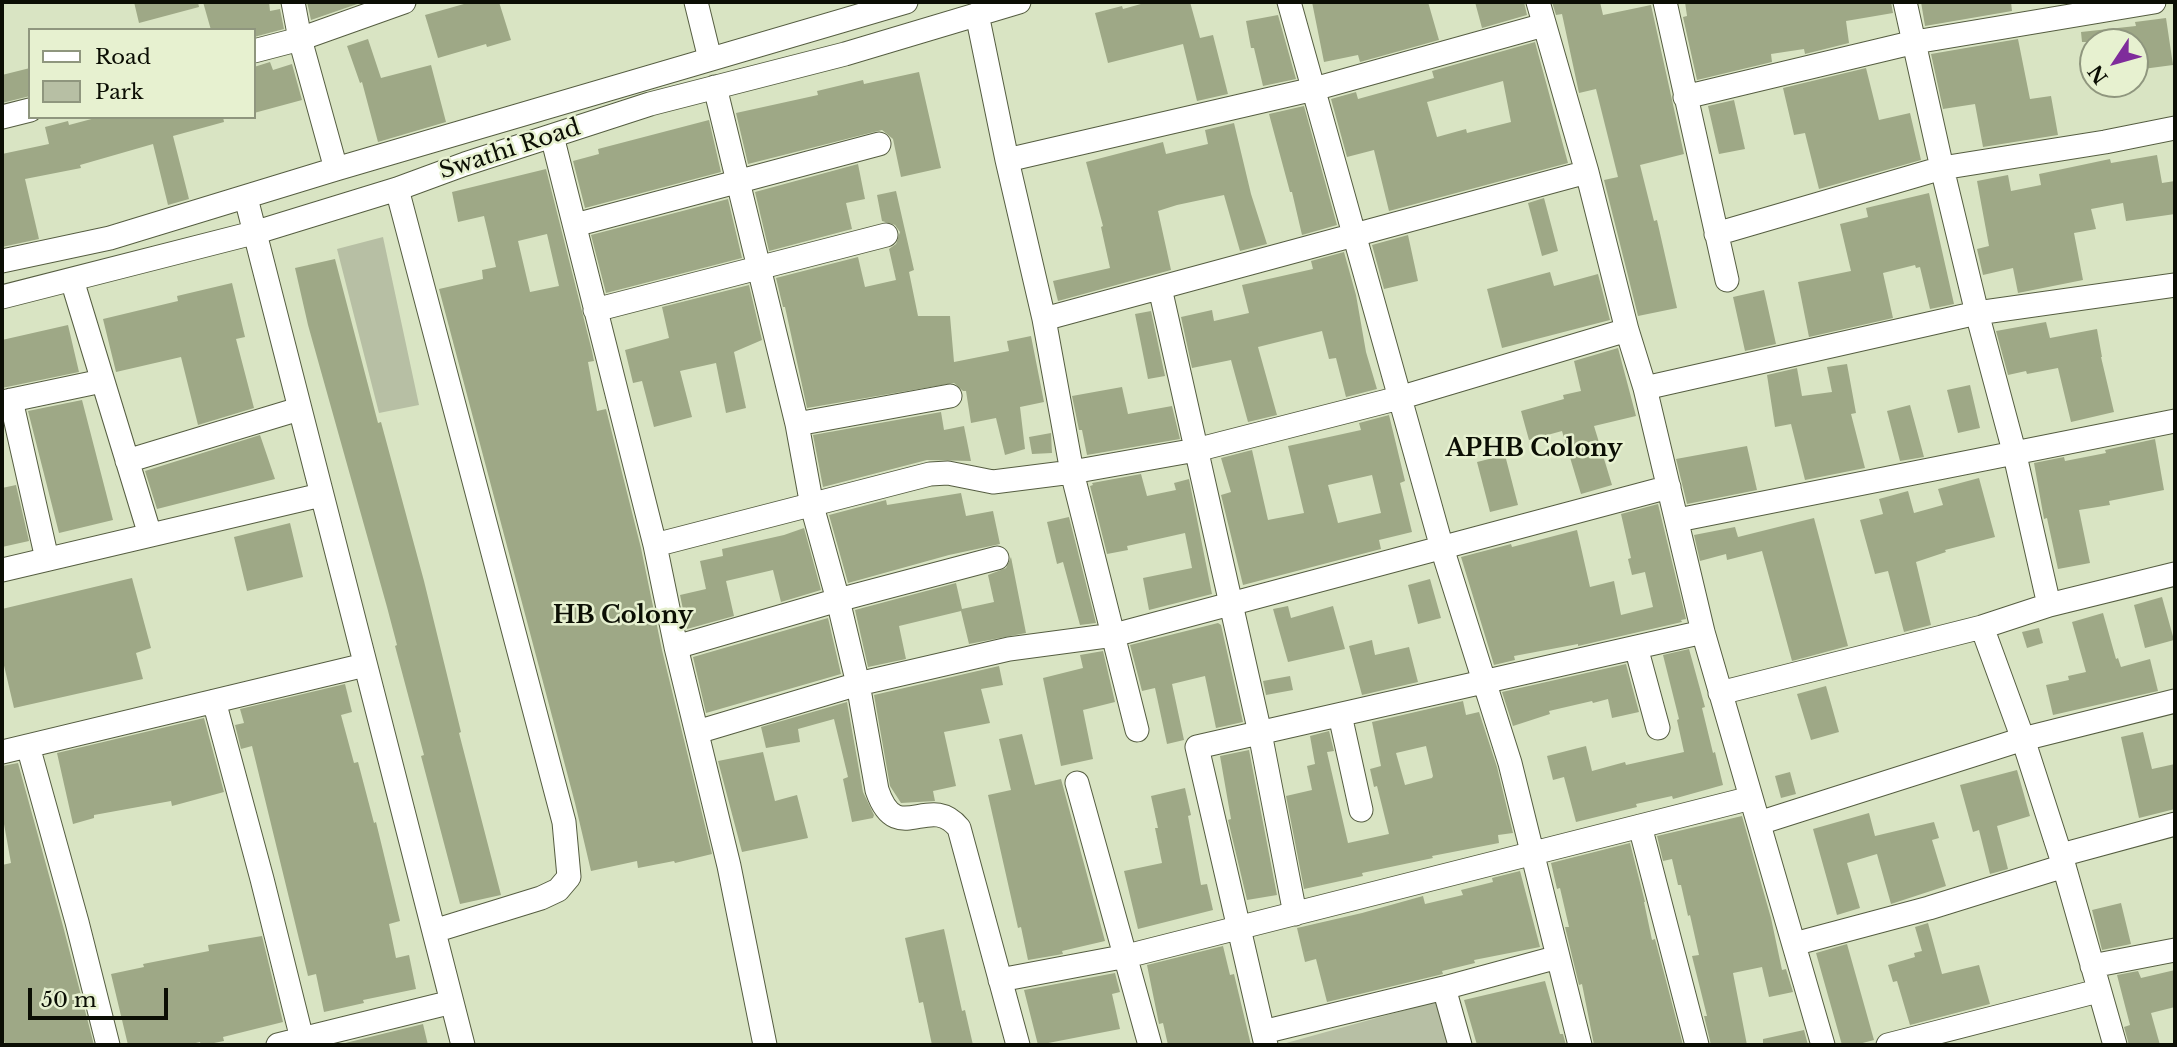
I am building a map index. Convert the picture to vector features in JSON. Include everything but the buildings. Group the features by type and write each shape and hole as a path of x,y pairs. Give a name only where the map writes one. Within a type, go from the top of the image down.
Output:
{"street":[{"path":"293,2 300,38 336,169"},
{"path":"256,50 404,2"},
{"path":"696,2 708,48"},
{"name":"Swathi Road","path":"2,261 110,238 546,109 708,48 906,2"},
{"name":"Swathi Road","path":"2,297 257,232 397,189 650,104 845,54 1019,2"},
{"path":"1289,2 1442,548 1510,763 1580,1045"},
{"path":"1538,2 1645,388 1703,632 1823,1045"},
{"path":"1665,2 1727,280"},
{"path":"1905,2 1942,168 2014,451 2049,604"},
{"path":"1685,97 1915,41 2154,2"},
{"path":"977,14 1044,319 1072,472 1137,730"},
{"path":"1007,160 1314,89 1544,25"},
{"path":"715,87 797,424 812,506 858,684 882,806 890,815 903,818 941,814 951,818 959,828 1018,1045"},
{"path":"2,117 28,110"},
{"path":"1716,234 1942,168 2175,128"},
{"path":"552,136 655,545 676,647 729,866 765,1045"},
{"path":"575,225 879,144"},
{"path":"1044,319 1355,237 1587,172"},
{"path":"397,189 564,822 569,877 558,890 541,898 434,931"},
{"path":"246,198 257,232 299,409 463,1045"},
{"path":"595,310 886,235"},
{"path":"72,280 150,535"},
{"path":"1645,388 1977,313 2175,285"},
{"path":"1160,288 1260,733 1294,914"},
{"path":"655,545 930,474 948,473 993,482 1072,472 1196,450 1399,398 1627,330"},
{"path":"47,559 6,401 102,381"},
{"path":"797,424 950,396"},
{"path":"127,461 299,409"},
{"path":"1678,520 2175,421"},
{"path":"697,733 858,684 1009,649 1114,635 1670,487"},
{"path":"2,570 321,495"},
{"path":"676,647 997,558"},
{"path":"1720,693 1982,627 2049,604 2175,574"},
{"path":"1982,627 2023,739 2062,860 2115,1045"},
{"path":"1558,957 1265,1038 1197,747 1703,632"},
{"path":"1636,647 1658,728"},
{"path":"2,752 365,664"},
{"path":"214,701 302,1042"},
{"path":"1759,823 2023,739 2175,701"},
{"path":"1340,715 1361,810"},
{"path":"28,746 108,1045"},
{"path":"1077,783 1150,1045"},
{"path":"1000,980 1127,956 1751,798"},
{"path":"1794,944 1928,908 2062,860 2175,824"},
{"path":"1640,826 1697,1045"},
{"path":"2092,966 2175,950"},
{"path":"1444,988 1460,1045"},
{"path":"1888,1045 2098,991"},
{"path":"278,1045 302,1042 452,1002"}],"green space":[{"path":"383,237 419,405 379,413 337,249"},
{"path":"1438,1001 1450,1045 1279,1045"}],"district":[{"name":"APHB Colony","path":"1534,449"},
{"name":"HB Colony","path":"623,616"}]}
